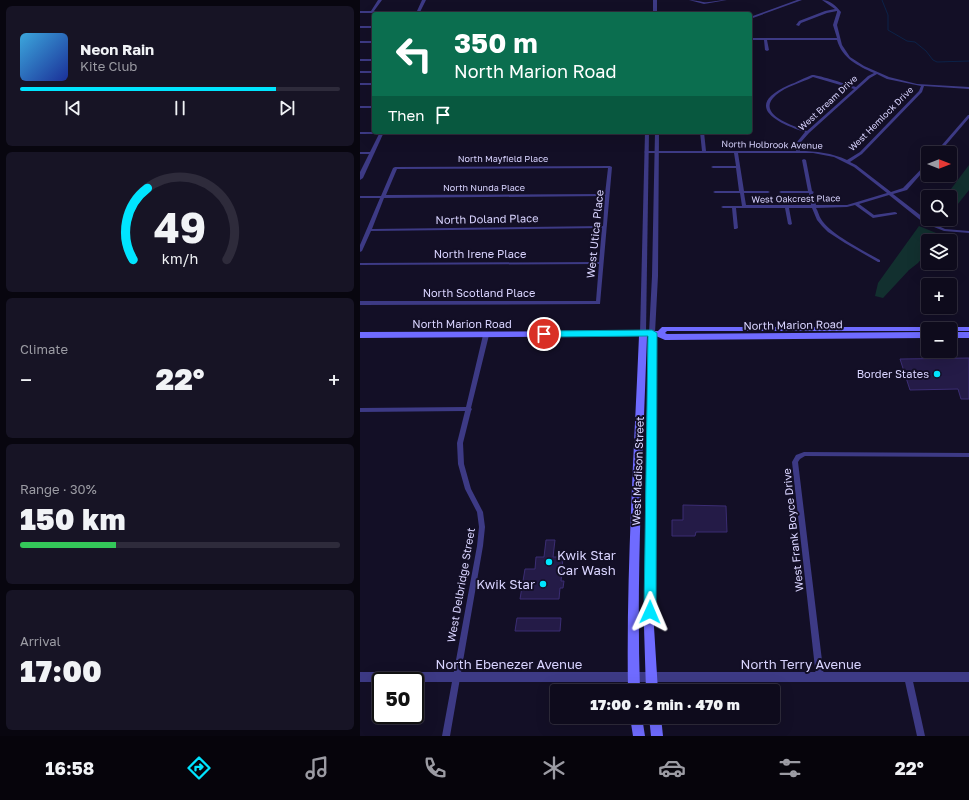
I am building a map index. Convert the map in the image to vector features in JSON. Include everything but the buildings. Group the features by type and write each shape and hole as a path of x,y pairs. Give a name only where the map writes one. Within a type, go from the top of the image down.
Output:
{"main road":[{"name":"North Marion Road","path":"360,335 652,333 665,330 921,329"},
{"path":"957,329 969,329"},
{"name":"North Marion Road","path":"652,333 664,337 921,335"},
{"name":"West Madison Street","path":"634,684 635,539 652,333"},
{"name":"West Madison Street","path":"652,333 650,627 652,684"},
{"path":"957,335 969,335"},
{"path":"637,724 639,736"},
{"path":"656,724 657,736"}],"street":[{"path":"372,12 380,0"},
{"path":"360,12 418,12 424,0"},
{"path":"655,0 655,12"},
{"path":"691,0 704,3 725,0"},
{"path":"752,17 800,0"},
{"path":"824,0 837,10 838,14 835,25 842,50 849,58 877,73 900,81 923,86 969,88"},
{"path":"798,25 800,22 826,12 837,10"},
{"path":"360,27 372,27"},
{"path":"752,39 839,39"},
{"path":"765,39 767,50"},
{"path":"360,42 372,42"},
{"path":"360,60 372,60"},
{"path":"360,72 372,72"},
{"name":"West Bream Drive","path":"798,152 799,142 808,132 856,88 869,77 877,73"},
{"path":"808,132 775,118 770,113 768,107 768,102 772,97 777,93 813,76 856,88"},
{"path":"360,84 372,84"},
{"name":"West Hemlock Drive","path":"848,161 861,153 921,91 923,86"},
{"path":"360,107 372,107"},
{"path":"943,146 969,116"},
{"path":"360,133 372,132"},
{"path":"360,178 381,134"},
{"name":"West Madison Street","path":"647,134 646,152 652,333"},
{"name":"West Madison Street","path":"652,333 655,276 657,134"},
{"path":"702,134 704,152"},
{"name":"North Holbrook Avenue","path":"646,152 798,152 825,154 848,161 930,224 949,230 969,232"},
{"path":"736,152 744,207"},
{"path":"360,153 372,153"},
{"path":"804,160 818,218 824,226 878,261"},
{"name":"North Mayfield Place","path":"383,197 396,168 610,167"},
{"name":"West Utica Place","path":"598,303 610,167"},
{"path":"713,167 738,167"},
{"name":"West Oakcrest Place","path":"723,207 839,207 856,204 905,189 921,172"},
{"path":"715,192 768,192"},
{"path":"781,192 812,192"},
{"name":"North Nunda Place","path":"360,197 608,195"},
{"path":"360,251 383,197"},
{"path":"856,204 873,217 896,213"},
{"path":"734,207 736,228"},
{"path":"787,207 790,224"},
{"name":"North Doland Place","path":"369,230 604,227"},
{"name":"North Irene Place","path":"360,264 601,263"},
{"name":"North Scotland Place","path":"360,303 598,303"},
{"name":"West Delbridge Street","path":"446,736 455,677 480,546 482,527 480,512 468,489 461,464 460,443 486,334"},
{"path":"360,410 469,409"},
{"name":"West Frank Boyce Drive","path":"820,677 795,462 798,457 804,454 969,455"},
{"name":"North Ebenezer Avenue","path":"360,677 633,676"},
{"name":"North Terry Avenue","path":"633,676 969,677"},
{"path":"908,677 921,736"}],"green space":[{"path":"969,165 969,190 957,205 957,190 950,190"},
{"path":"919,226 939,234 921,234 921,259 883,298 875,296 878,283"}],"waterway":[{"path":"882,0 888,15 888,30 907,41 915,42 926,51 933,60 937,62 969,61"}],"place":[{"name":"Border States","path":"937,374"},
{"name":"Kwik Star Car Wash","path":"549,562"},
{"name":"Kwik Star","path":"543,584"}],"route":[{"path":"544,334 652,333 650,612"}]}
